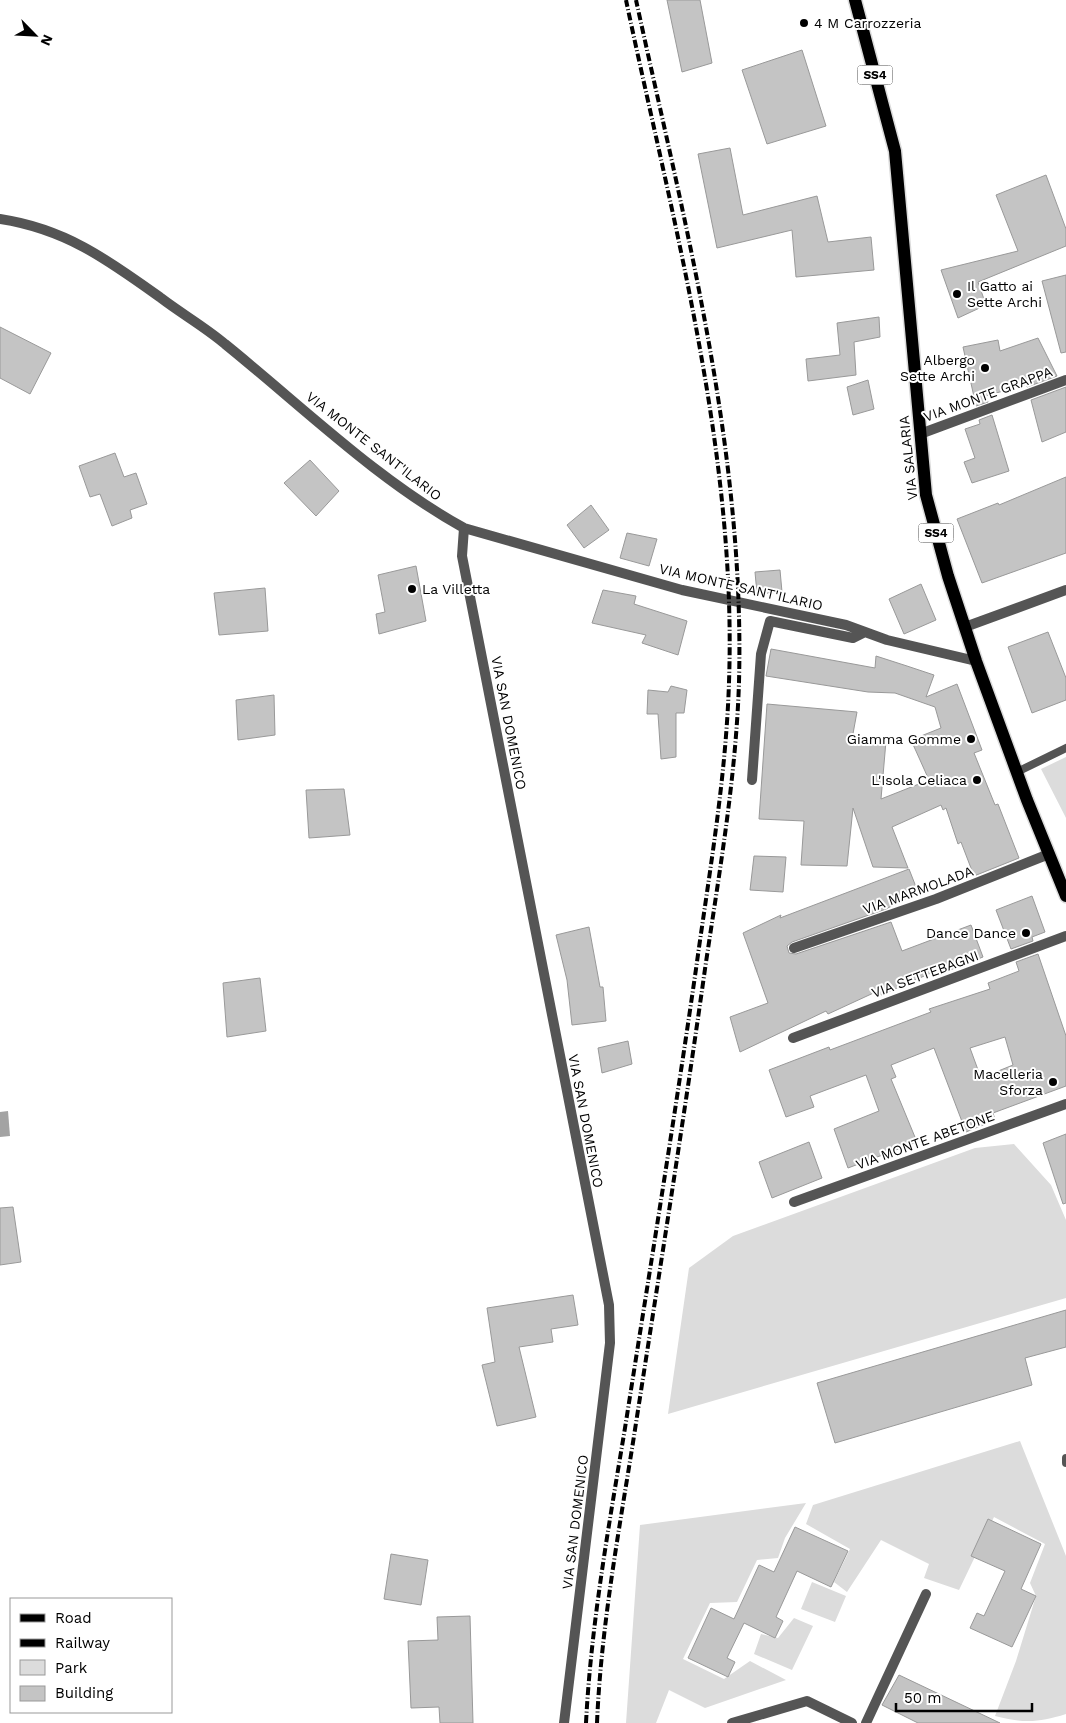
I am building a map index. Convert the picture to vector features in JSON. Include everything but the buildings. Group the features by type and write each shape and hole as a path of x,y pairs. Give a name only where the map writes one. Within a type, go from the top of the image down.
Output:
{"main road":[{"name":"VIA SALARIA","path":"855,0 895,151 926,495 976,661 1066,896"}],"street":[{"name":"VIA MONTE SANT'ILARIO","path":"0,219 45,230 81,244 115,265 223,342 366,461 440,515 464,528 682,590 846,625 887,640 976,661"},
{"name":"VIA MONTE GRAPPA","path":"920,434 1066,380"},
{"name":"VIA SAN DOMENICO","path":"464,528 462,556 609,1305 610,1343 564,1723"},
{"path":"965,627 1066,590"},
{"path":"752,780 761,654 770,621 853,638 865,632"},
{"name":"VIA MARMOLADA","path":"794,948 936,899 1049,854"},
{"name":"VIA SETTEBAGNI","path":"793,1038 1066,936"},
{"name":"VIA MONTE ABETONE","path":"794,1202 1066,1104"},
{"path":"866,1723 926,1594"},
{"path":"732,1723 807,1701 852,1723"}],"lane":[{"path":"1017,772 1066,748"},
{"path":"1066,1458 1066,1463"}],"green space":[{"path":"1066,757 1066,818 1041,769"},
{"path":"1014,1144 1051,1185 1066,1220 1066,1298 668,1414 689,1268 733,1236 975,1148"},
{"path":"1020,1441 1066,1556 1066,1714 1030,1721 995,1716 1016,1661 1036,1596 1030,1583 1045,1544 994,1517 959,1590 924,1578 929,1564 881,1540 847,1592 834,1582 850,1549 806,1524 813,1505"},
{"path":"806,1503 785,1538 778,1558 757,1560 737,1602 710,1603 683,1659 724,1679 750,1661 786,1680 705,1708 669,1690 656,1723 626,1723 640,1525"},
{"path":"812,1582 846,1596 835,1622 801,1609"},
{"path":"794,1618 813,1626 792,1670 754,1654 761,1634 778,1638"}],"shaded area":[{"path":"8,1111 10,1136 0,1137 0,1112"}],"railway":[{"path":"586,1723 588,1686 601,1575 688,1026 721,790 729,682 729,596 723,510 712,424 681,253 626,0"},
{"path":"597,1723 602,1651 611,1579 679,1144 726,826 739,682 738,596 732,510 722,424 692,254 636,0"}],"place":[{"name":"4 M Carrozzeria","path":"804,23"},
{"name":"Il Gatto ai Sette Archi","path":"957,294"},
{"name":"Albergo Sette Archi","path":"985,368"},
{"name":"La Villetta","path":"412,589"},
{"name":"Giamma Gomme","path":"971,739"},
{"name":"L'Isola Celiaca","path":"977,780"},
{"name":"Dance Dance","path":"1026,933"},
{"name":"Macelleria Sforza","path":"1053,1082"}]}
